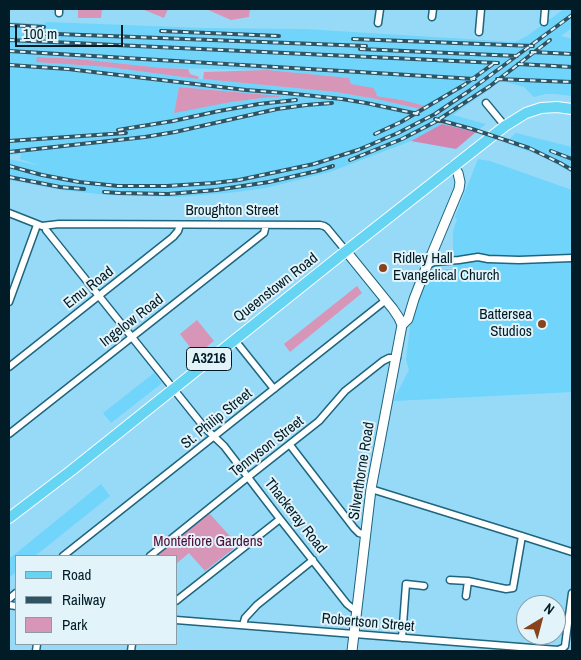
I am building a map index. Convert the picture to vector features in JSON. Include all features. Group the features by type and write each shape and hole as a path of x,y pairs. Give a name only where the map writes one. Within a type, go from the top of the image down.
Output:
{"main road":[{"name":"Queenstown Road","path":"9,518 505,126 526,113 541,108 557,107 572,109"},
{"name":"Silverthorne Road","path":"352,651 372,489 402,325 408,319 427,265 459,189 458,173 453,166"},
{"name":"Broughton Street","path":"346,250 393,309 402,325"},
{"path":"393,309 399,310 406,307 414,300"}],"street":[{"path":"378,23 380,9"},
{"path":"432,17 433,9"},
{"path":"479,32 481,9"},
{"path":"544,22 545,9"},
{"path":"486,103 505,126"},
{"name":"Broughton Street","path":"12,214 37,225 45,226 59,224 324,226 346,250"},
{"path":"9,302 37,225"},
{"name":"Emu Road","path":"9,367 173,237 180,225"},
{"name":"Ingelow Road","path":"9,434 264,233 265,225"},
{"name":"Thackeray Road","path":"45,226 46,230 204,427 224,446 347,604 357,610"},
{"path":"427,265 434,262 478,257 519,260 572,258"},
{"name":"St. Philip Street","path":"64,555 386,300"},
{"path":"234,340 274,389"},
{"name":"Tennyson Street","path":"151,555 319,421 344,391 383,361 388,358 397,358"},
{"path":"290,445 354,528 359,533 366,535"},
{"path":"372,489 572,552"},
{"path":"178,599 280,519"},
{"path":"450,580 468,581 506,589 513,588 522,536"},
{"path":"243,625 245,618 257,604 313,560"},
{"path":"466,596 468,581"},
{"path":"402,638 406,584 424,586"},
{"path":"558,650 565,646 572,593"},
{"name":"Robertson Street","path":"178,620 558,650"}],"shaded area":[{"path":"564,9 572,9 572,28 561,36 572,39 572,96 546,94 534,97 524,87 500,82 453,115 486,124 476,132 442,124 411,141 330,172 266,188 237,192 179,197 107,195 62,190 9,180 9,159 41,166 20,159 21,154 9,155 9,22 304,29 515,42 527,36","holes":["37,57 79,59 162,68 267,70 349,78 351,84 376,96 402,100 420,109 336,92 198,79 108,67 37,62","179,87 279,96 279,97 231,102 174,112"]},
{"path":"442,124 476,132 456,149 411,141"},
{"path":"516,133 572,147 572,173 542,156 505,143"},
{"path":"478,159 490,161 572,190 572,392 394,401 409,370 406,360 411,319 431,270 453,269 453,231 457,219 455,217"},
{"path":"154,373 162,383 111,423 103,413"},
{"path":"101,484 110,496 36,555 15,555 15,573 9,578 9,559"}],"green space":[{"path":"78,9 102,9 101,18 78,18"},
{"path":"142,9 168,9 164,18"},
{"path":"206,9 250,9 249,17 231,20"},
{"path":"37,57 188,69 190,74 199,77 198,79 108,67 36,62"},
{"path":"267,70 349,78 351,84 373,88 377,94 376,96 425,106 420,109 336,92 203,79 204,72"},
{"path":"179,87 279,97 231,102 174,113"},
{"path":"357,286 362,293 290,352 284,344"},
{"path":"197,320 214,341 196,355 180,334"},
{"name":"Montefiore Gardens","path":"209,513 238,545 205,571 189,553 178,562 178,555 156,555"}],"railway":[{"path":"9,166 79,182 118,186 167,186 239,180 314,164 358,150 398,133 435,114 572,15"},
{"path":"9,25 44,27"},
{"path":"161,31 279,36"},
{"path":"31,33 366,46"},
{"path":"353,39 533,46"},
{"path":"9,40 498,63"},
{"path":"350,160 402,139 435,122 490,86 550,40"},
{"path":"360,49 517,56"},
{"path":"9,51 475,79"},
{"path":"531,52 572,54"},
{"path":"375,134 401,122 464,85 493,64"},
{"path":"518,64 572,67"},
{"path":"9,65 68,69 246,90 342,99 418,114"},
{"path":"497,79 572,82"},
{"path":"118,130 259,104 296,100"},
{"path":"9,152 145,137 277,109 332,103"},
{"path":"435,119 529,148 572,170"},
{"path":"9,141 126,133"},
{"path":"551,151 572,159"},
{"path":"104,192 168,194 216,190 269,182 333,166"},
{"path":"9,177 60,187 84,189"}],"place":[{"name":"Ridley Hall Evangelical Church","path":"383,268"},
{"name":"Battersea Studios","path":"542,324"}]}
